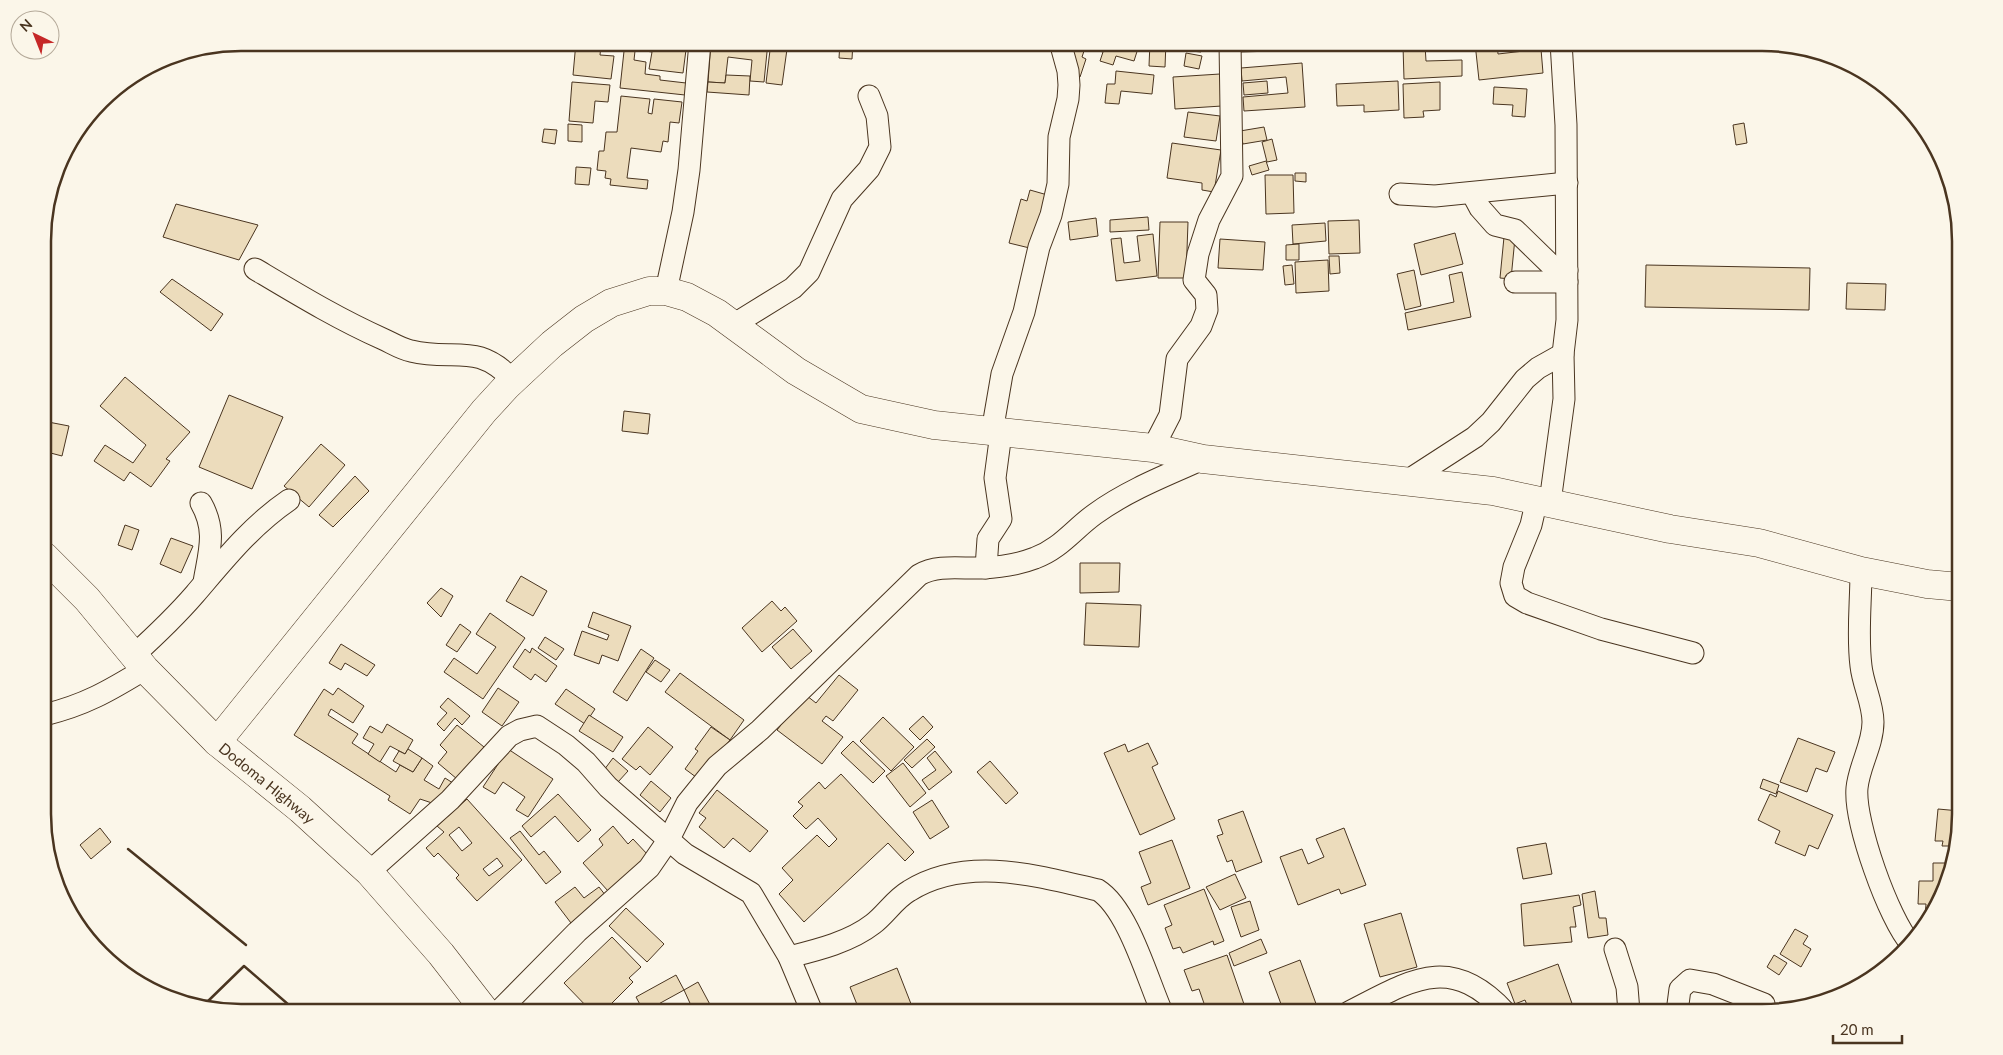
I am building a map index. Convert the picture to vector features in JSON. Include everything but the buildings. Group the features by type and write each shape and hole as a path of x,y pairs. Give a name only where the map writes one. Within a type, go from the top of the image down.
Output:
{"main road":[{"path":"217,742 484,411 513,380 552,344 584,319 611,303 650,291 666,291 687,297 733,325 796,371 862,409 934,426 1153,448 1203,459 1494,491 1544,500 1670,529 1759,543 1861,571 1927,584 1952,586"},
{"name":"Dodoma Highway","path":"51,563 87,599 139,663 217,742 300,809 370,872 441,954 480,1004"}],"street":[{"path":"666,291 668,274 684,212 699,51"},
{"path":"986,568 988,539 1001,519 995,478 996,433 1002,374 1024,312 1039,247 1051,215 1058,184 1059,137 1068,99 1069,85 1068,71 1062,51"},
{"path":"1153,448 1170,415 1177,359 1201,326 1207,310 1206,295 1194,280 1195,268 1209,220 1232,176 1230,51"},
{"path":"1562,51 1567,183 1567,320 1563,354 1564,399 1544,500 1531,524 1514,567 1511,583 1515,596 1527,603 1601,629 1693,653"},
{"path":"733,325 793,288 810,272 842,199 869,169 880,147 877,116 869,96"},
{"path":"1400,194 1435,196 1567,183"},
{"path":"1472,193 1486,217 1495,226 1515,230 1551,265 1567,276"},
{"path":"255,269 329,312 409,351 432,355 462,354 481,357 499,368 513,380"},
{"path":"1514,282 1567,276"},
{"path":"1407,481 1475,437 1491,422 1525,379 1538,368 1563,354"},
{"path":"506,1004 577,932 649,868 669,839 687,803 717,766 760,730 920,575 939,568 986,568 1016,564 1048,553 1060,545 1094,514 1136,489 1203,459"},
{"path":"51,713 98,698 139,663 166,626 236,545 269,514 289,500"},
{"path":"201,503 209,517 212,535 204,583"},
{"path":"1861,571 1861,668 1873,723 1857,788 1857,808 1872,858 1889,904 1905,937"},
{"path":"370,872 450,800 509,736 533,726 540,728 566,745 586,762 608,787 685,854 751,893 789,957 809,1004"},
{"path":"789,957 822,948 862,931 880,918 908,892 930,882 976,872 998,871 1024,874 1098,890 1107,896 1121,913 1159,1004"},
{"path":"1615,948 1627,987 1628,1004"},
{"path":"1366,1004 1407,984 1426,978 1447,976 1474,984 1496,1004"},
{"path":"1678,1004 1680,989 1690,980 1713,984 1764,1004"}],"wall":[{"path":"128,849 246,945"},
{"path":"209,1001 244,966 288,1004"}]}
